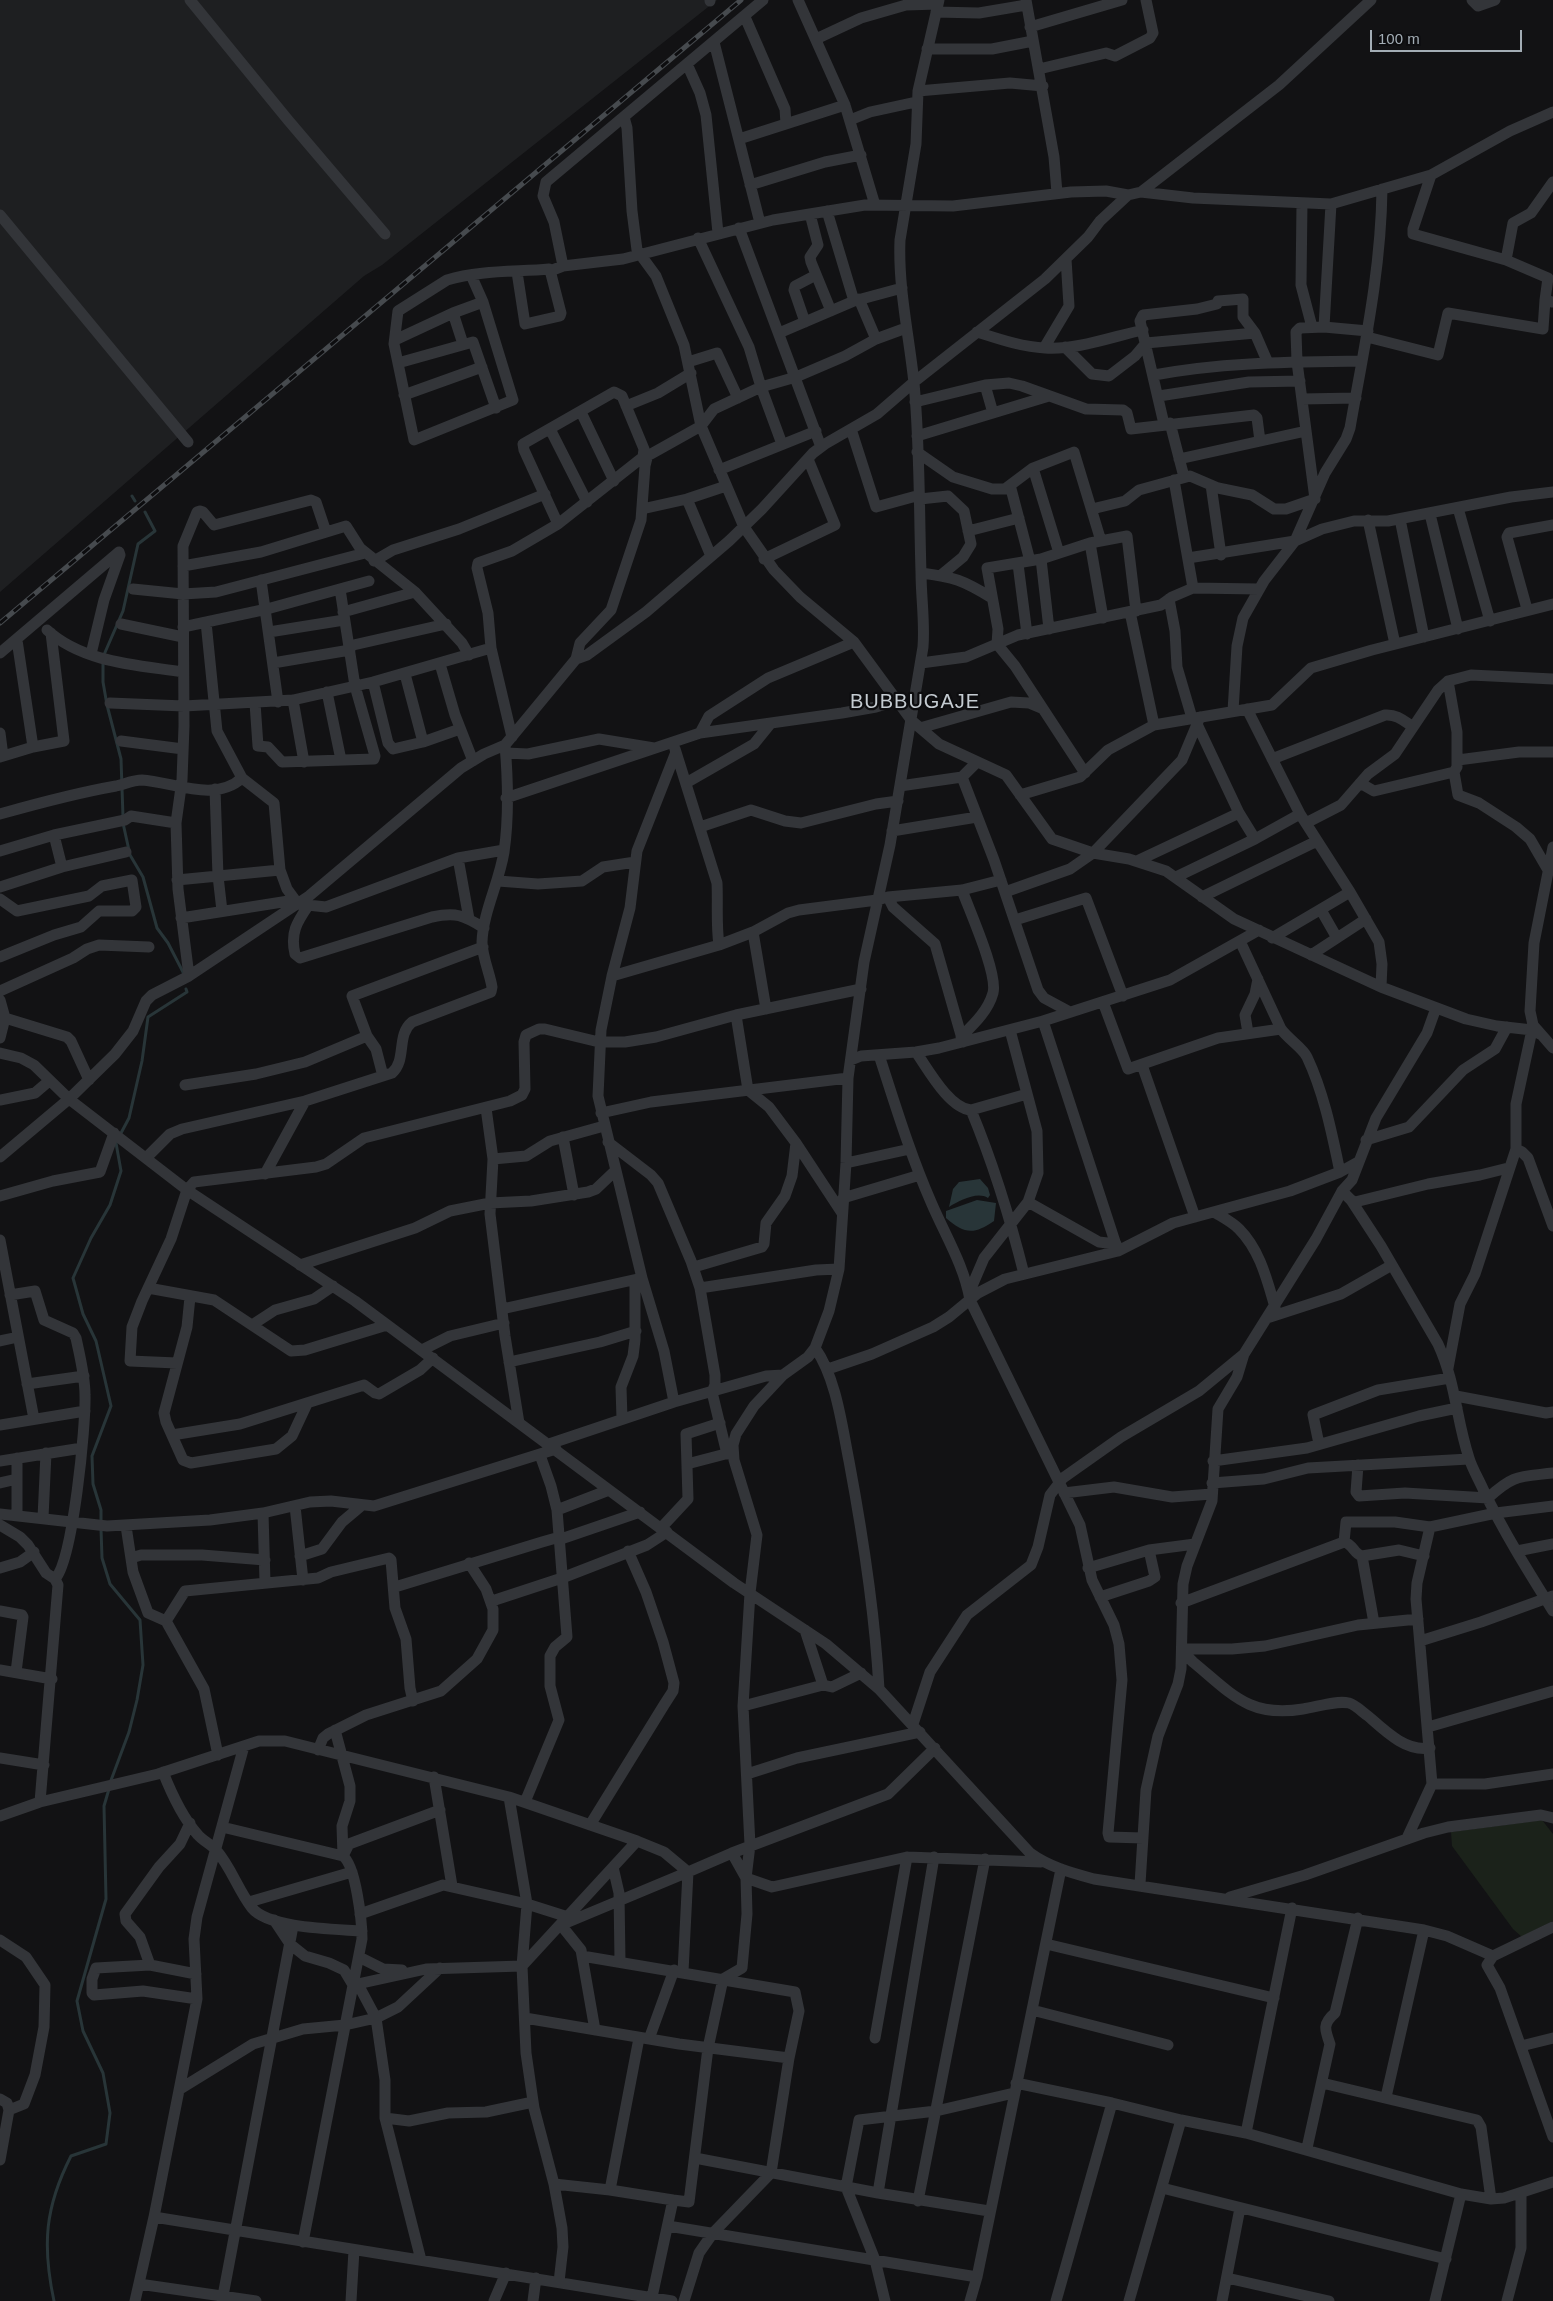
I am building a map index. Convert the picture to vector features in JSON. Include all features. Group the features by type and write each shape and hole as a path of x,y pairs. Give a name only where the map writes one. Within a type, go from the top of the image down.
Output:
{"street":[{"path":"190,0 288,120 385,234"},
{"path":"563,266 554,222 543,196 546,182 763,0"},
{"path":"798,0 845,105 875,205"},
{"path":"1030,27 1122,0"},
{"path":"1039,69 1106,53 1115,56 1150,38 1152,34 1146,0"},
{"path":"1141,192 1279,85 1371,0"},
{"path":"1472,0 1478,6 1495,0"},
{"path":"816,39 861,18 906,5 938,5 979,13 1026,2 1043,86 1054,157 1057,193"},
{"path":"730,1453 736,1434 754,1406 783,1375 808,1357 815,1348 829,1311 838,1269 846,1162 848,1078 864,962 883,898 900,786 916,725 924,631 914,382 902,288 900,240 916,144 917,96 938,5"},
{"path":"745,17 785,109 786,124"},
{"path":"927,49 992,49 1033,41"},
{"path":"714,42 760,223"},
{"path":"688,64 700,93 706,115 718,233"},
{"path":"850,120 917,96 1010,83 1043,86"},
{"path":"739,139 845,105"},
{"path":"471,275 483,302 513,400 414,440 395,340 398,312 447,280 471,275 548,269 550,271 563,266 623,259 760,223 875,205 953,206 1057,193 1106,191 1128,195 1141,192 1193,198 1331,204 1398,183 1431,175 1510,132 1553,112"},
{"path":"624,117 627,128 632,211 638,254 656,276 684,345 701,426 744,527 764,558 800,597 854,642 896,701 916,725 939,744 1006,775 1052,838 1093,853 1137,861 1166,871 1234,919 1381,987 1466,1019 1536,1032"},
{"path":"750,185 825,162 861,155"},
{"path":"1314,499 1298,362 1296,332 1300,328 1324,327 1368,334 1438,356 1448,313 1543,329 1549,301 1548,278 1506,260 1413,234 1431,175"},
{"path":"1506,260 1512,223 1531,213 1553,182"},
{"path":"1233,711 1237,646 1243,618 1259,589 1295,541 1326,474 1346,439 1368,334 1379,260 1382,189"},
{"path":"576,659 587,655 646,612 712,556 744,527 821,447 878,414 914,382 1045,280 1100,221 1128,195"},
{"path":"1302,203 1301,284 1312,327"},
{"path":"1324,327 1331,204"},
{"path":"827,211 857,300 876,339"},
{"path":"810,214 818,245 810,257 831,311"},
{"path":"0,215 188,442"},
{"path":"739,228 821,447"},
{"path":"698,238 749,347 761,387 782,444"},
{"path":"1044,348 1069,306 1066,259"},
{"path":"517,272 527,325 558,317 561,313 550,271"},
{"path":"805,322 794,290 795,286 816,275"},
{"path":"779,332 857,300 902,288"},
{"path":"1194,588 1188,558 1179,478 1179,459 1159,396 1140,321 1143,315 1197,309 1216,304 1218,301 1243,299 1243,317 1255,333 1268,363"},
{"path":"395,340 453,313 483,302"},
{"path":"453,313 463,344"},
{"path":"146,1158 175,1131 305,1101 392,1074 397,1069 404,1032 412,1022 491,992 492,987 482,947 484,928 498,881 504,850 508,745 491,648 488,613 477,568 478,562 512,552 558,524 646,454 701,426 714,410 761,387 796,377 845,356 876,339 906,328"},
{"path":"978,332 1008,342 1044,348 1065,347 1143,330"},
{"path":"1065,347 1092,374 1109,376 1135,356 1146,343 1255,333"},
{"path":"398,363 463,344 475,343 496,408"},
{"path":"626,406 658,393 690,368 717,353 738,398"},
{"path":"1154,375 1186,369 1268,363 1362,362"},
{"path":"404,395 482,366"},
{"path":"1159,396 1249,382 1300,381"},
{"path":"915,402 985,385 1010,383 1086,409 1123,410 1126,413 1131,428 1254,414 1257,418 1260,441"},
{"path":"985,385 993,413"},
{"path":"0,1157 69,1099 126,1042 146,1001 160,989 189,976 300,903 431,796 461,768 508,745 576,659 580,643 610,610 641,520 646,454 622,396 614,392 524,444 524,450 558,524"},
{"path":"917,436 1049,396"},
{"path":"1302,399 1356,398"},
{"path":"581,412 614,481"},
{"path":"550,429 587,502"},
{"path":"851,429 876,507 920,497 944,496 952,498 964,510 971,544 963,557 940,576"},
{"path":"719,470 816,431"},
{"path":"1179,459 1306,431"},
{"path":"917,452 953,477 992,489 1005,489 1033,468 1074,452 1092,508 1104,618"},
{"path":"764,558 835,525 808,459"},
{"path":"1033,468 1059,554"},
{"path":"1092,508 1125,501 1139,490 1179,478 1195,478 1218,488 1252,495 1274,509 1286,509 1314,499"},
{"path":"1010,485 1019,518 1036,560 1049,629"},
{"path":"1211,485 1221,555"},
{"path":"642,509 687,499 726,486"},
{"path":"1188,558 1221,555 1295,541 1333,525 1368,520 1388,521 1430,514 1511,496 1553,492"},
{"path":"374,561 394,550 459,529 545,494"},
{"path":"687,499 712,556"},
{"path":"189,976 177,880 176,822 181,787 183,749 184,542 197,512 200,511 204,512 214,525 314,500 326,532"},
{"path":"1458,508 1490,621"},
{"path":"1430,514 1458,629"},
{"path":"968,531 1019,518"},
{"path":"1400,519 1424,637"},
{"path":"1368,520 1396,644"},
{"path":"1527,609 1507,538 1509,533 1553,525"},
{"path":"183,566 261,552 346,526 365,553 415,592 446,624 462,643 469,655"},
{"path":"1085,773 1015,666 997,644 998,629 988,566 1018,564 1059,554 1096,542 1128,538 1133,611 1154,724"},
{"path":"0,653 118,552 120,555 104,600 90,654"},
{"path":"133,589 183,594 216,592 365,553"},
{"path":"1018,564 1026,634"},
{"path":"921,573 962,581 992,598"},
{"path":"261,580 267,609 278,702"},
{"path":"121,624 183,632 206,622 267,609 369,581"},
{"path":"921,663 966,657 1026,634 1161,606 1170,599 1194,588 1259,589"},
{"path":"255,703 258,746 268,747 282,762 371,760 375,756 355,686 340,589"},
{"path":"269,632 344,616 415,592"},
{"path":"1170,599 1175,631 1177,667 1196,720 1239,813 1254,839"},
{"path":"1020,795 1080,777 1108,750 1154,724 1196,720 1233,711 1272,705 1311,668 1396,644 1490,621 1527,609 1553,604"},
{"path":"38,622 51,633 90,654 117,663 183,672"},
{"path":"206,622 217,732 242,778 274,803 280,870 287,889 300,903"},
{"path":"273,663 349,648 446,624"},
{"path":"0,733 1,757 64,740 51,633"},
{"path":"17,640 33,747"},
{"path":"700,733 709,716 768,678 854,642"},
{"path":"110,703 184,706 293,700 405,674 491,648"},
{"path":"440,664 460,729 473,761"},
{"path":"405,674 423,742"},
{"path":"1176,877 1254,839 1303,818 1341,805 1374,768 1396,754 1438,690 1448,681 1471,675 1553,679"},
{"path":"1448,681 1457,732 1456,766 1460,797 1479,803 1516,827 1530,839 1548,870"},
{"path":"373,682 393,749 423,742 460,729"},
{"path":"327,692 341,760"},
{"path":"293,700 304,762"},
{"path":"508,745 528,754 599,739 655,748 675,747 700,733 876,707 896,701"},
{"path":"916,725 1011,702 1029,703 1041,708"},
{"path":"1247,709 1303,818 1379,942 1382,964 1381,987"},
{"path":"1272,759 1385,715 1392,714 1413,727"},
{"path":"1005,892 1070,869 1093,853 1182,760 1196,720"},
{"path":"686,783 754,744 771,723"},
{"path":"121,741 183,749"},
{"path":"675,747 718,883 716,922 719,945"},
{"path":"674,1402 664,1352 639,1279 598,1096 599,1042 612,976 630,908 635,862 640,842 675,747"},
{"path":"506,798 655,748"},
{"path":"1360,783 1374,791 1456,766 1519,752 1553,752"},
{"path":"900,786 962,777 977,762"},
{"path":"962,777 1001,880 1038,990 1044,998 1070,1012"},
{"path":"0,814 69,794 126,784 136,780 195,790 234,786 242,778"},
{"path":"215,789 218,876 222,911"},
{"path":"700,827 753,810 785,821 800,823 876,804 898,801"},
{"path":"1137,861 1239,813"},
{"path":"0,851 54,835 125,820 131,816 176,822"},
{"path":"892,831 977,817"},
{"path":"54,835 62,867"},
{"path":"1202,897 1317,841"},
{"path":"1553,847 1534,943 1530,1011 1536,1032 1553,1048"},
{"path":"181,918 222,911 300,903 326,907 458,858 504,850"},
{"path":"0,887 62,867 126,852"},
{"path":"458,858 469,919"},
{"path":"498,881 538,884 582,881 603,867 635,862"},
{"path":"177,880 280,870"},
{"path":"0,900 17,911 89,896 102,886 132,880 136,907 132,911 99,911 81,928 54,935 0,958"},
{"path":"612,976 719,945 753,932 799,910 883,898 962,890 1001,880"},
{"path":"962,890 994,979 990,1003 962,1039"},
{"path":"1272,938 1350,892"},
{"path":"883,898 934,944 962,1039"},
{"path":"1015,920 1086,898 1123,996"},
{"path":"300,903 293,934 296,954 300,958 432,917 460,914 484,928"},
{"path":"1321,910 1337,938"},
{"path":"1311,955 1366,919"},
{"path":"851,1060 861,1056 916,1052 962,1039 1010,1030 1123,996 1170,980 1259,930"},
{"path":"753,932 766,1009"},
{"path":"1240,941 1281,1029 1288,1039 1306,1055 1329,1122 1340,1172"},
{"path":"0,991 57,966 92,947 100,945 149,947"},
{"path":"382,1076 376,1049 367,1036 351,998 353,995 482,947"},
{"path":"1248,1033 1245,1015 1255,994 1258,979"},
{"path":"177,1363 129,1360 132,1327 171,1239 186,1190 194,1182 316,1167 326,1164 364,1138 486,1108 522,1095 525,1089 524,1042 526,1034 539,1029 599,1042 625,1042 656,1037 736,1015 861,989"},
{"path":"0,1000 5,1018 0,1038"},
{"path":"1103,1002 1126,1069 1212,1039 1281,1029"},
{"path":"1140,1884 1146,1790 1158,1736 1178,1684 1184,1649 1181,1603 1187,1566 1210,1507 1218,1409 1237,1377 1244,1354 1346,1196 1376,1118 1427,1032 1436,1008"},
{"path":"736,1015 748,1090 769,1107 796,1143 842,1213"},
{"path":"5,1018 67,1037 71,1041 88,1080"},
{"path":"1043,1021 1117,1248"},
{"path":"1366,1140 1408,1127 1463,1070 1495,1049 1506,1027"},
{"path":"969,1297 984,1258 1028,1202 1038,1174 1037,1131 1010,1030"},
{"path":"1449,1374 1460,1304 1475,1274 1508,1168 1516,1149 1516,1104 1536,1032"},
{"path":"185,1085 256,1074 305,1062 367,1036"},
{"path":"0,1052 28,1061 69,1099 186,1190 333,1286 387,1324 750,1593 826,1644 879,1689 1030,1853 1042,1862 1094,1878 1358,1918 1424,1930 1447,1936 1493,1956"},
{"path":"916,1052 947,1094 961,1107 971,1110 1027,1094"},
{"path":"879,1055 920,1176 963,1271 969,1297 1080,1525 1088,1568 1100,1597 1110,1612 1122,1662 1122,1680 1108,1833 1109,1837 1143,1838"},
{"path":"1142,1065 1195,1217"},
{"path":"601,1113 651,1102 848,1078"},
{"path":"0,1100 36,1093 49,1081"},
{"path":"265,1174 305,1101"},
{"path":"486,1108 493,1159 490,1204 509,1362 519,1423"},
{"path":"971,1110 985,1145 1011,1224 1024,1274"},
{"path":"493,1159 526,1156 550,1141 604,1126"},
{"path":"0,1196 53,1181 100,1172 114,1133"},
{"path":"563,1137 574,1194"},
{"path":"554,2184 689,2202 708,2048 723,1979 742,1968 747,1914 746,1878 750,1845 744,1706 750,1593 757,1535 720,1423 712,1392 716,1385 715,1374 700,1288 694,1267 658,1183 651,1175 608,1142"},
{"path":"694,1267 757,1249 764,1244 766,1223 785,1196 792,1176 796,1143"},
{"path":"846,1162 910,1149"},
{"path":"1516,1149 1528,1158 1550,1205 1553,1226"},
{"path":"828,1369 872,1354 932,1327 949,1318 969,1297 992,1284 1117,1248 1161,1228 1195,1217 1290,1191 1340,1172 1358,1162"},
{"path":"1346,1196 1355,1202 1428,1184 1480,1176 1508,1168"},
{"path":"300,1265 415,1228 443,1213 490,1204 531,1201 596,1189 616,1171"},
{"path":"843,1198 920,1176"},
{"path":"1346,1196 1392,1265 1438,1344 1456,1396 1469,1459 1496,1514 1517,1551 1549,1597 1553,1611"},
{"path":"1028,1202 1099,1242 1117,1248"},
{"path":"1214,1212 1240,1230 1258,1258 1275,1307"},
{"path":"0,1240 34,1419"},
{"path":"1267,1318 1341,1294 1392,1265"},
{"path":"700,1288 816,1270 838,1269"},
{"path":"502,1309 639,1279"},
{"path":"622,1420 621,1388 633,1356 639,1279"},
{"path":"252,1325 275,1310 314,1299 333,1286"},
{"path":"148,1288 214,1300 291,1351 299,1352 387,1324"},
{"path":"10,1295 36,1291 44,1320 73,1333 76,1338 84,1376 85,1411 82,1448 72,1522 62,1570 55,1579"},
{"path":"190,1297 187,1327 164,1413 166,1422 183,1460 191,1463 276,1449 292,1436 307,1404"},
{"path":"0,1310 12,1308"},
{"path":"422,1350 450,1336 504,1323"},
{"path":"509,1362 600,1342 636,1331"},
{"path":"0,1341 18,1337"},
{"path":"815,1348 828,1369 844,1438 872,1612 879,1689"},
{"path":"916,1728 930,1672 967,1616 1031,1565 1038,1548 1050,1495 1061,1488 1121,1437 1199,1391 1244,1354"},
{"path":"172,1436 240,1424 364,1385 379,1394 420,1370 433,1358"},
{"path":"1319,1444 1312,1415 1378,1390 1449,1374"},
{"path":"0,1514 94,1525 126,1526 210,1520 331,1501 361,1506 374,1506 540,1454 552,1447 674,1402 766,1376 783,1375"},
{"path":"27,1384 84,1376"},
{"path":"1456,1396 1546,1413 1553,1412"},
{"path":"1213,1461 1292,1451 1419,1416 1457,1408"},
{"path":"0,1425 85,1411"},
{"path":"492,1601 562,1578 647,1545 664,1530 688,1499 686,1434 720,1423"},
{"path":"0,1461 82,1448"},
{"path":"688,1464 730,1453"},
{"path":"43,1518 46,1454"},
{"path":"525,1802 559,1720 550,1686 550,1656 555,1648 567,1637 561,1539 557,1510 552,1486 540,1454"},
{"path":"17,1458 17,1515"},
{"path":"1061,1488 1114,1487 1172,1497 1264,1479 1308,1468 1469,1459"},
{"path":"1358,1465 1356,1492 1360,1496 1405,1493 1488,1498 1514,1477 1553,1473"},
{"path":"0,1483 17,1479"},
{"path":"557,1510 609,1490"},
{"path":"295,1506 303,1580"},
{"path":"300,1556 322,1549 342,1522 361,1506"},
{"path":"1344,1542 1346,1522 1395,1522 1430,1527 1496,1514 1553,1506"},
{"path":"395,1587 469,1563 556,1538 561,1539 640,1512"},
{"path":"263,1513 266,1582"},
{"path":"0,1525 20,1537 34,1552 46,1572 58,1582 52,1679 40,1802"},
{"path":"126,1526 133,1572 148,1613 166,1620 204,1689 218,1755"},
{"path":"1407,1838 1432,1784 1418,1618 1417,1584 1430,1527"},
{"path":"0,1536 12,1532"},
{"path":"1181,1603 1344,1542 1351,1545 1362,1556 1399,1550 1424,1556"},
{"path":"1088,1568 1149,1550 1196,1544"},
{"path":"1517,1551 1553,1544"},
{"path":"1100,1597 1149,1581 1155,1577 1149,1550"},
{"path":"590,1825 661,1711 674,1686 663,1642 646,1592 628,1551"},
{"path":"0,1568 20,1562 34,1552"},
{"path":"131,1558 142,1555 202,1554 265,1560"},
{"path":"1362,1556 1374,1623"},
{"path":"166,1620 185,1591 303,1580 389,1558 391,1560 395,1587 395,1608 406,1639 410,1688 413,1701"},
{"path":"318,1750 323,1738 366,1715 441,1691 477,1659 494,1630 492,1601 486,1588 469,1563"},
{"path":"1420,1641 1481,1622 1549,1597"},
{"path":"0,1611 22,1615 23,1617 16,1672"},
{"path":"1184,1649 1232,1649 1265,1646 1374,1623 1418,1618"},
{"path":"805,1630 823,1685"},
{"path":"1184,1649 1193,1662 1246,1704 1260,1709 1286,1712 1348,1703 1358,1708 1387,1732 1413,1748 1430,1748"},
{"path":"0,1670 52,1679"},
{"path":"744,1706 823,1685 832,1687 861,1673"},
{"path":"1428,1727 1553,1691"},
{"path":"747,1774 797,1758 916,1728"},
{"path":"335,1730 350,1786 350,1801 342,1826 343,1856"},
{"path":"0,1816 40,1802 163,1772 244,1746 272,1740 285,1741 434,1777 525,1802 664,1852 688,1872"},
{"path":"135,2301 154,2217 197,1999 194,1939 197,1917 244,1746"},
{"path":"565,1921 619,1901 750,1845 888,1794 935,1748"},
{"path":"0,1758 44,1765"},
{"path":"163,1772 174,1800 198,1835 216,1849 258,1914 293,1926 362,1931"},
{"path":"1432,1784 1485,1784 1553,1774"},
{"path":"434,1777 452,1886"},
{"path":"509,1797 527,1904 522,1966 526,2054 533,2102 554,2184 562,2228 563,2248 559,2282"},
{"path":"343,1856 349,1844 440,1810"},
{"path":"1226,1898 1305,1875 1407,1838 1448,1827 1541,1815 1553,1818"},
{"path":"150,1965 140,1938 126,1921 124,1914 158,1866 180,1844 190,1823"},
{"path":"222,1827 343,1856 350,1864 352,1872 362,1931 359,1957 303,2242"},
{"path":"353,1985 440,1968 522,1966 636,1841"},
{"path":"732,1853 746,1878 772,1887 894,1859 934,1858 1042,1862"},
{"path":"875,2038 908,1858"},
{"path":"878,2193 934,1858"},
{"path":"918,2201 985,1860"},
{"path":"613,1867 619,1901 620,1961"},
{"path":"970,2301 977,2277 989,2211 1061,1869"},
{"path":"249,1902 352,1872"},
{"path":"610,2190 644,2039 678,1971 688,1872"},
{"path":"360,1914 438,1886 452,1886 527,1904 565,1921 579,1946 582,1956 595,2030"},
{"path":"1246,2133 1292,1908"},
{"path":"1307,2148 1330,2044 1325,2035 1325,2027 1328,2020 1335,2013 1358,1918"},
{"path":"274,1920 290,1944 305,1956 329,1962 344,1970 353,1985 360,1988 376,2018 384,2080 385,2118 421,2260"},
{"path":"222,2299 293,1926"},
{"path":"1553,1927 1493,1956 1487,1965 1500,1988 1553,2137"},
{"path":"1386,2097 1424,1930"},
{"path":"0,1940 26,1957 45,1985 44,2027 35,2075 24,2104 9,2110"},
{"path":"1046,1944 1274,1998"},
{"path":"582,1956 795,1992 799,2011 789,2058 771,2173 713,2233 698,2253 684,2301"},
{"path":"359,1957 383,1969 419,1971"},
{"path":"196,1974 150,1965 96,1968 92,1979 92,1993 94,1995 143,1991 197,1999"},
{"path":"180,2089 253,2044 303,2029 345,2025 376,2018 398,2008 440,1968"},
{"path":"1032,2010 1168,2045"},
{"path":"525,2018 644,2039 789,2058"},
{"path":"1521,2046 1553,2038"},
{"path":"1322,2083 1386,2097 1480,2122 1491,2199"},
{"path":"885,2301 875,2260 846,2187 859,2120 936,2111 1015,2088 1112,2103 1181,2120 1246,2133 1307,2148 1461,2194 1491,2199 1521,2193 1553,2182"},
{"path":"0,2099 7,2103 9,2110 0,2160"},
{"path":"385,2118 409,2121 448,2113 486,2112 533,2102"},
{"path":"1056,2301 1112,2103"},
{"path":"1129,2301 1181,2120"},
{"path":"695,2158 918,2201 989,2211"},
{"path":"1162,2188 1446,2259"},
{"path":"1506,2301 1521,2248 1521,2193"},
{"path":"1435,2301 1461,2194"},
{"path":"652,2297 673,2200"},
{"path":"1222,2301 1240,2208"},
{"path":"154,2217 559,2282 607,2296 652,2297 672,2301"},
{"path":"668,2226 977,2277"},
{"path":"350,2301 354,2250"},
{"path":"494,2301 506,2273"},
{"path":"533,2301 536,2278"},
{"path":"1227,2278 1288,2297 1329,2301"},
{"path":"139,2284 222,2299 256,2301"}],"shaded area":[{"path":"0,0 717,0 382,265 364,276 0,592"},
{"path":"980,1179 988,1188 990,1195 988,1198 973,1196 949,1207 953,1189 959,1182"},
{"path":"977,1200 996,1203 994,1221 987,1226 969,1231 958,1227 946,1218 946,1211"},
{"path":"1542,1820 1553,1834 1553,1921 1522,1937 1513,1929 1452,1846 1451,1832"}],"waterway":[{"path":"132,496 135,501"},
{"path":"123,817 121,759 107,705 103,682 103,657 123,611 138,544 155,531 145,512"},
{"path":"123,823 130,855 143,877 157,928 168,943 184,974"},
{"path":"120,1135 129,1118 142,1061 148,1017 187,992 186,989"},
{"path":"101,1522 101,1510 93,1484 92,1456 111,1406 96,1341 83,1314 73,1278 91,1238 110,1205 121,1171 117,1141"},
{"path":"101,1529 102,1558 110,1584 140,1620 143,1665 129,1732 110,1783"},
{"path":"54,2301 50,2281 47,2244 48,2227 56,2192 71,2156 106,2144 110,2113 103,2073 83,2031 77,2001 106,1899 104,1806 109,1789"}],"railway":[{"path":"0,623 741,0"}],"district":[{"name":"BUBBUGAJE","path":"915,702"}]}
